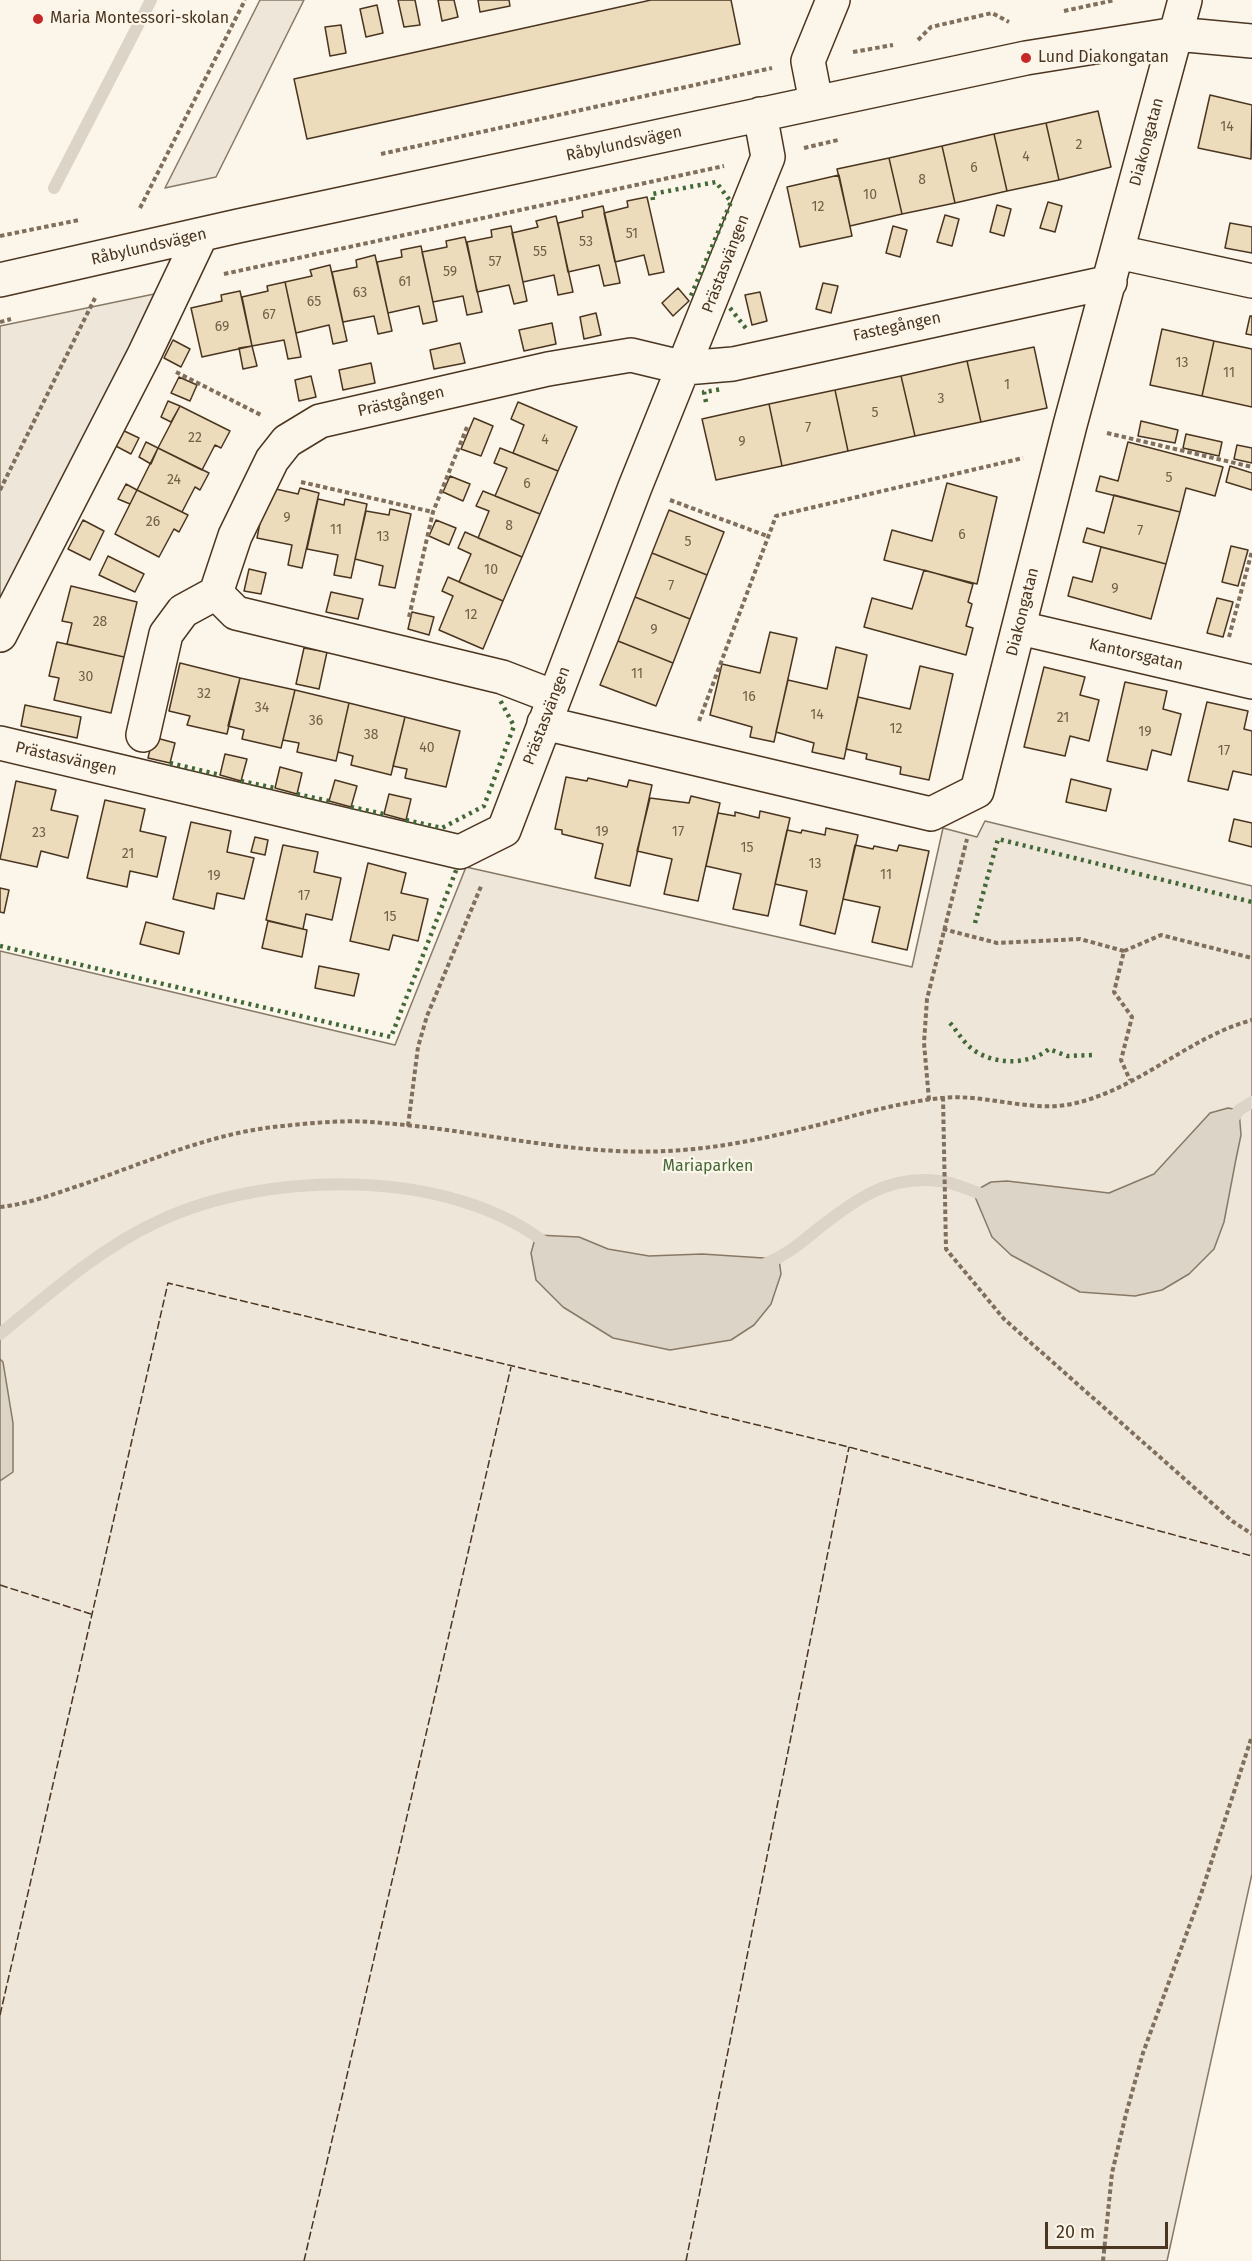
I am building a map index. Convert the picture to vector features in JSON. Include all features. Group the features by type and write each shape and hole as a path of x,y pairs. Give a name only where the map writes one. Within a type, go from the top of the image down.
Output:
{"street":[{"path":"816,102 808,61 833,0"},
{"name":"Diakongatan","path":"549,710 689,758 931,814 976,790 1020,628 1067,437 1185,0"},
{"name":"Råbylundsvägen","path":"0,280 201,234 1026,58 1176,34 1252,41"},
{"path":"760,114 768,157"},
{"name":"Prästasvängen","path":"0,744 460,852 504,830 635,487 685,368 768,157"},
{"path":"0,635 144,355 201,234"},
{"path":"1114,267 1252,281"},
{"name":"Fastegången","path":"685,368 733,364 1114,267"},
{"name":"Prästgången","path":"216,593 235,536 265,474 287,441 320,421 485,383 631,355 685,368"},
{"path":"143,735 166,634 183,611 216,593 236,613 502,677 549,710"},
{"name":"Kantorsgatan","path":"1020,628 1252,682"}],"path":[{"path":"152,205 140,208 245,0"},
{"path":"1059,12 1115,0"},
{"path":"909,42 920,39 931,27 992,14 1008,22 1017,20"},
{"path":"380,154 808,61 897,44"},
{"path":"178,284 768,157 848,137"},
{"path":"0,490 118,254"},
{"path":"84,302 105,297"},
{"path":"0,322 22,317"},
{"path":"144,355 262,415 287,441"},
{"path":"401,653 434,512 485,383"},
{"path":"689,758 703,705 776,516 1067,437 1252,467"},
{"path":"265,474 434,512"},
{"path":"635,487 767,536"},
{"path":"1219,674 1252,551"},
{"path":"929,1100 924,1023 931,980 970,827 956,801"},
{"path":"408,1125 418,1047 427,1016 484,881 483,841"},
{"path":"944,929 997,943 1080,939 1124,951 1161,934 1252,958"},
{"path":"1124,951 1114,992 1132,1017 1121,1060 1130,1081"},
{"path":"0,1207 33,1201 202,1142 243,1132 314,1123 363,1122 408,1125 592,1150 669,1151 747,1141 878,1108 943,1097 1057,1106 1090,1099 1130,1081 1209,1037 1252,1020"},
{"path":"943,1097 946,1250 1004,1319 1232,1521 1252,1534"},
{"path":"1103,2261 1112,2173 1143,2053 1201,1894 1252,1736"}],"green space":[{"path":"260,0 304,0 216,177 165,188"},
{"path":"159,293 0,603 0,326"},
{"name":"Mariaparken","path":"985,821 1252,886 1252,1874 1167,2261 0,2261 0,951 395,1045 466,867 912,967 943,828 977,837"}],"shaded area":[{"path":"1228,1108 1239,1110 1241,1135 1224,1222 1214,1249 1189,1274 1162,1290 1135,1296 1080,1292 1011,1255 992,1237 973,1192 991,1182 1007,1181 1109,1193 1154,1174 1210,1113"},
{"path":"536,1235 579,1237 608,1249 649,1256 702,1254 779,1259 781,1274 771,1304 754,1325 731,1340 670,1350 613,1338 563,1307 536,1280 531,1253"},
{"path":"0,1359 3,1362 13,1423 13,1472 0,1481"}],"building":[{"path":"398,0 415,0 420,25 404,27"},
{"path":"438,0 454,0 458,17 442,21"},
{"path":"478,0 509,0 510,6 480,12"},
{"path":"651,0 731,0 740,44 307,139 294,79"},
{"path":"377,5 383,33 366,37 360,9"},
{"path":"341,25 346,53 330,56 325,27"},
{"path":"1210,95 1252,105 1251,159 1198,148"},
{"path":"1098,111 1111,167 1059,180 1046,123"},
{"path":"1046,123 1059,180 1007,191 994,134"},
{"path":"994,134 1007,191 955,203 942,146"},
{"path":"942,146 955,203 902,214 889,158"},
{"path":"889,158 902,214 850,226 837,169"},
{"path":"839,175 852,236 800,247 787,187"},
{"path":"647,197 664,272 649,275 644,255 615,262 604,213 628,207 627,201"},
{"path":"1048,202 1062,206 1055,232 1040,228"},
{"path":"997,205 1011,209 1004,236 990,232"},
{"path":"603,206 620,283 604,286 599,265 568,272 558,223 583,217 582,211"},
{"path":"945,215 959,219 952,246 937,242"},
{"path":"556,216 573,292 558,295 554,275 523,282 512,233 538,227 536,221"},
{"path":"1230,223 1252,227 1252,253 1225,248"},
{"path":"511,226 527,301 514,304 509,285 477,292 467,242 492,237 491,230"},
{"path":"893,226 907,230 900,257 886,253"},
{"path":"465,237 482,312 467,315 463,296 433,302 422,252 447,247 446,241"},
{"path":"421,246 437,321 423,324 419,306 388,313 377,262 402,257 401,250"},
{"path":"375,255 392,331 378,334 374,316 343,322 332,272 357,267 356,260"},
{"path":"330,265 347,341 333,344 329,325 296,333 285,282 312,276 310,270"},
{"path":"285,282 301,357 288,359 284,340 252,346 242,297 268,291 267,286"},
{"path":"823,283 838,286 831,313 816,309"},
{"path":"678,288 689,301 673,316 662,303"},
{"path":"240,291 252,346 202,357 191,308 222,301 221,295"},
{"path":"760,292 767,321 752,325 745,295"},
{"path":"596,313 601,335 584,339 580,317"},
{"path":"1250,316 1252,316 1252,335 1246,334"},
{"path":"552,323 556,344 524,351 519,330"},
{"path":"1162,329 1214,341 1202,396 1150,385"},
{"path":"173,340 190,349 181,367 164,358"},
{"path":"1214,341 1252,349 1252,407 1202,396"},
{"path":"460,343 465,363 434,369 430,350"},
{"path":"252,346 257,366 243,369 239,348"},
{"path":"1034,347 1047,408 981,422 967,361"},
{"path":"967,361 981,422 915,436 901,376"},
{"path":"371,363 375,383 343,390 339,370"},
{"path":"311,376 316,397 299,401 295,380"},
{"path":"901,376 915,436 848,451 835,390"},
{"path":"179,377 197,385 190,401 171,393"},
{"path":"835,390 848,451 782,466 769,404"},
{"path":"168,401 180,406 171,422 161,417"},
{"path":"518,402 577,427 558,471 513,453 524,425 511,419"},
{"path":"769,404 782,466 716,480 702,419"},
{"path":"180,406 230,431 221,448 215,445 202,470 158,448"},
{"path":"474,418 493,426 481,456 461,449"},
{"path":"1141,421 1178,430 1175,443 1138,436"},
{"path":"118,428 139,438 131,454 110,443"},
{"path":"1186,434 1222,442 1219,456 1183,448"},
{"path":"146,442 158,448 151,464 139,457"},
{"path":"1128,442 1223,467 1215,496 1186,488 1180,512 1096,491 1100,476 1118,481"},
{"path":"1237,445 1252,448 1252,463 1234,459"},
{"path":"158,448 209,473 200,490 195,487 182,512 137,490"},
{"path":"500,448 558,471 540,514 495,496 507,468 494,463"},
{"path":"1230,466 1252,473 1252,490 1226,482"},
{"path":"450,476 470,484 463,501 443,492"},
{"path":"947,483 997,497 977,584 884,560 892,530 932,541"},
{"path":"126,484 137,490 130,504 118,499"},
{"path":"267,487 298,494 300,488 319,493 302,568 288,565 292,545 257,538"},
{"path":"137,490 188,515 179,532 174,529 159,557 115,534"},
{"path":"483,491 540,514 522,557 478,538 489,511 476,506"},
{"path":"1114,495 1180,512 1166,564 1083,542 1087,528 1104,533"},
{"path":"318,499 344,505 345,499 367,504 351,578 334,575 338,555 307,549"},
{"path":"390,509 411,514 395,588 379,585 383,566 355,559 366,511 389,515"},
{"path":"669,510 724,532 707,575 652,553"},
{"path":"83,520 104,531 90,560 68,549"},
{"path":"436,520 456,528 449,545 429,536"},
{"path":"465,532 522,557 503,601 459,582 471,554 458,548"},
{"path":"1231,546 1248,550 1238,586 1222,582"},
{"path":"1101,547 1166,564 1151,619 1068,596 1073,577 1092,582"},
{"path":"652,553 707,575 690,619 635,597"},
{"path":"108,556 144,574 135,592 99,575"},
{"path":"249,569 266,573 261,594 244,591"},
{"path":"924,570 973,584 968,602 972,604 966,626 973,628 966,655 864,627 872,598 912,609"},
{"path":"448,577 503,601 483,649 439,630 453,596 442,591"},
{"path":"71,586 137,602 124,657 67,644 72,623 62,621"},
{"path":"331,592 363,599 358,619 326,612"},
{"path":"635,597 690,619 673,663 618,641"},
{"path":"1217,598 1233,602 1223,637 1207,633"},
{"path":"412,612 434,617 429,635 408,629"},
{"path":"770,632 797,638 774,742 750,737 752,727 710,715 722,664 760,673"},
{"path":"618,641 673,663 656,706 600,685"},
{"path":"57,642 124,657 111,713 54,700 59,678 49,676"},
{"path":"836,647 867,655 844,759 812,752 814,743 776,732 788,680 827,689"},
{"path":"304,648 327,652 319,689 296,684"},
{"path":"180,663 240,678 227,734 187,725 190,716 169,711"},
{"path":"920,666 953,674 929,780 900,774 901,767 866,759 867,754 846,749 858,697 910,709"},
{"path":"1044,667 1085,677 1080,695 1099,700 1089,741 1070,736 1065,756 1024,747"},
{"path":"240,678 295,690 281,748 242,739 244,730 228,726"},
{"path":"1125,682 1167,691 1163,709 1181,714 1171,755 1152,750 1147,770 1107,761"},
{"path":"295,690 349,703 336,761 297,752 299,743 283,740"},
{"path":"1207,702 1248,711 1244,729 1252,731 1252,775 1233,771 1228,790 1188,781"},
{"path":"349,703 405,717 391,775 351,765 353,756 338,752"},
{"path":"25,705 81,717 77,738 21,726"},
{"path":"405,717 460,731 446,787 405,778 407,769 393,766"},
{"path":"153,737 175,743 170,763 148,758"},
{"path":"225,754 247,759 241,781 220,775"},
{"path":"280,767 302,773 297,794 275,788"},
{"path":"566,777 587,781 588,778 627,787 629,780 652,785 630,886 595,878 603,844 562,834 562,830 555,829"},
{"path":"1071,779 1111,789 1106,811 1066,802"},
{"path":"335,780 357,786 351,807 329,801"},
{"path":"16,781 56,790 51,810 78,816 68,858 41,851 37,867 0,859"},
{"path":"389,794 411,799 406,820 384,814"},
{"path":"691,796 720,803 698,901 664,894 672,859 637,851 650,798 689,803"},
{"path":"105,800 145,809 140,831 166,837 157,877 130,871 127,887 87,878"},
{"path":"760,811 790,818 768,916 733,909 741,874 706,866 718,813 735,816 735,812 759,818"},
{"path":"1234,819 1252,823 1252,847 1229,841"},
{"path":"191,822 231,831 227,852 254,858 244,899 217,893 214,909 173,899"},
{"path":"826,828 858,835 835,934 800,925 807,891 775,884 787,830 801,833 802,830 825,835"},
{"path":"255,837 268,840 265,855 251,852"},
{"path":"283,845 318,852 314,872 341,878 332,920 306,914 303,929 266,920"},
{"path":"855,845 897,851 899,845 929,851 907,950 872,942 880,907 843,899"},
{"path":"368,863 406,873 401,893 428,899 418,941 393,935 389,950 350,941"},
{"path":"0,888 9,890 4,913 0,912"},
{"path":"268,921 307,930 302,957 262,948"},
{"path":"146,922 184,932 179,954 140,944"},
{"path":"319,966 359,974 354,996 315,988"}],"waterway":[{"path":"54,188 151,0"},
{"path":"1231,1122 1239,1110 1252,1102"},
{"path":"765,1264 793,1248 860,1199 889,1186 921,1180 939,1181 988,1196"},
{"path":"0,1334 76,1272 137,1232 203,1204 252,1192 304,1186 358,1185 411,1190 462,1201 508,1219 548,1245"}],"hedge":[{"path":"653,200 652,194 716,182 731,202 690,298"},
{"path":"730,308 748,331"},
{"path":"706,402 704,392 722,389"},
{"path":"406,820 442,828 484,806 514,726 500,700"},
{"path":"170,763 220,775"},
{"path":"241,781 275,788"},
{"path":"297,794 329,801"},
{"path":"351,807 384,814"},
{"path":"975,923 998,839 1252,902"},
{"path":"0,946 391,1037 457,868"},
{"path":"950,1023 971,1048 993,1059 1022,1060 1032,1058 1049,1049 1067,1056 1093,1055"}],"fence":[{"path":"0,2015 168,1283 849,1447 1252,1556"},
{"path":"304,2261 511,1367"},
{"path":"686,2261 849,1447"},
{"path":"0,1585 91,1614"}],"place":[{"name":"Maria Montessori-skolan","path":"38,19"},
{"name":"Lund Diakongatan","path":"1026,58"}]}
